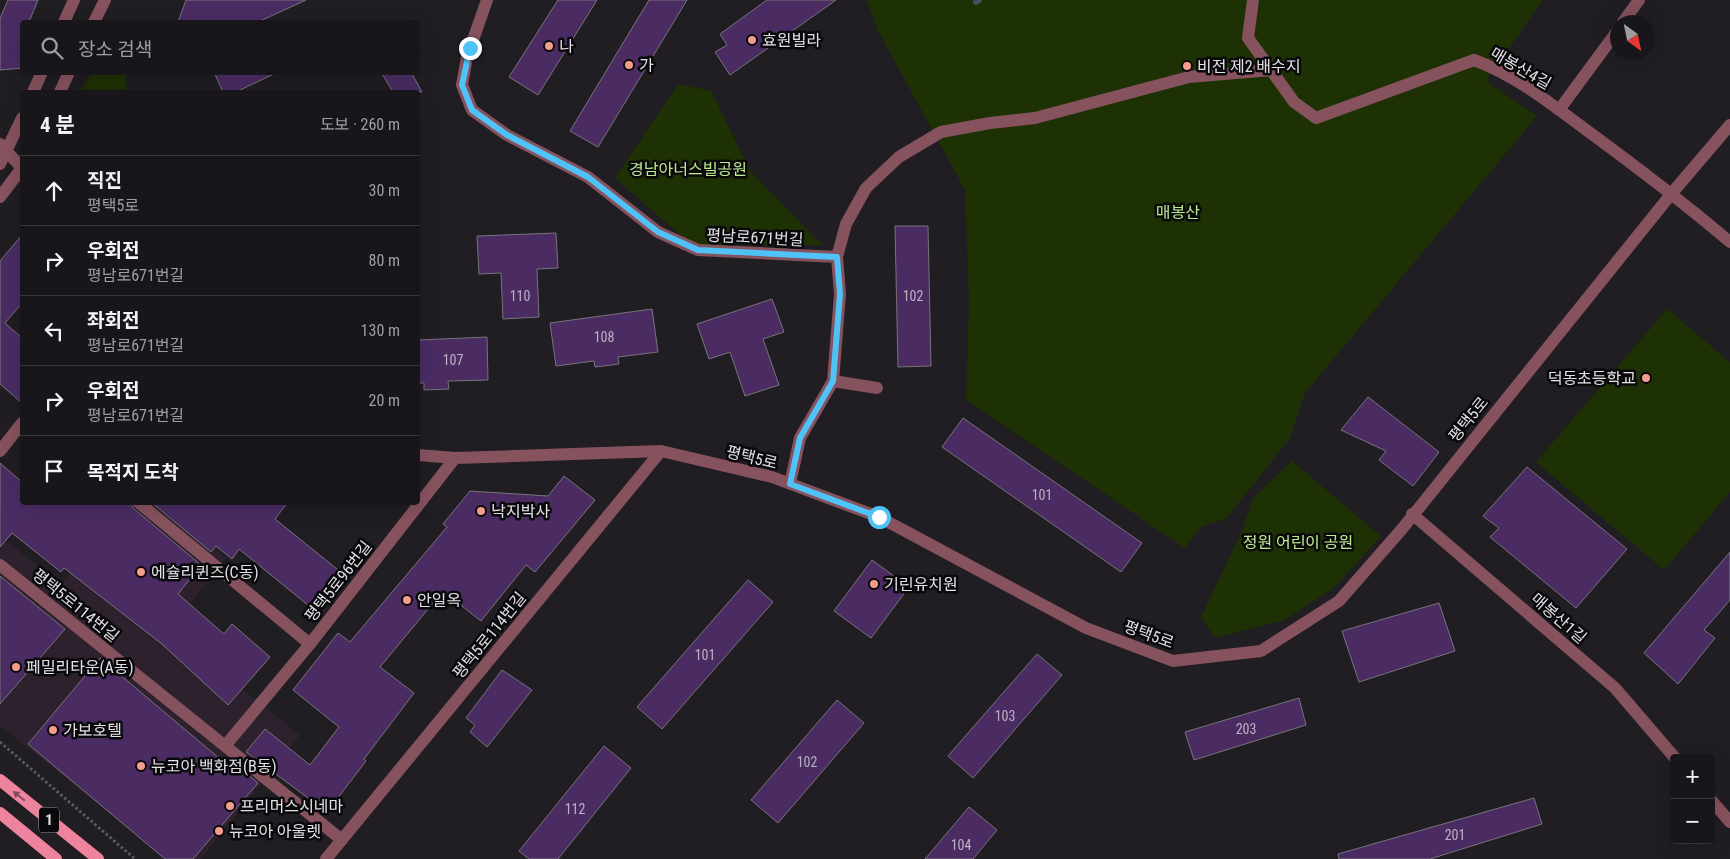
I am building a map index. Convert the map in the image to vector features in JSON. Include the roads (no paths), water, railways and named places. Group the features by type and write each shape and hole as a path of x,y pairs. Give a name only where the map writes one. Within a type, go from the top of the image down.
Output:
{"main road":[{"name":"1","path":"0,780 98,859"},
{"name":"1","path":"0,813 56,859"}],"street":[{"path":"65,20 74,0"},
{"path":"95,20 105,0"},
{"name":"평남로671번길","path":"486,0 467,57 462,85 472,110 507,135 588,177 658,232 698,250 837,257"},
{"path":"1253,0 1248,38 1271,70"},
{"path":"1628,15 1639,0"},
{"name":"매봉산4길","path":"1271,70 1294,102 1316,118 1474,60 1493,67 1559,110 1610,41"},
{"path":"790,484 800,438 833,381 840,294 837,257 846,224 866,188 899,157 941,132 990,123 1035,118 1189,78 1271,70"},
{"path":"34,90 41,75"},
{"path":"61,90 68,75"},
{"path":"1559,110 1672,193 1730,242"},
{"path":"0,164 4,148 20,121"},
{"name":"평택5로","path":"420,455 455,458 661,451 772,477 879,517 1086,628 1173,661 1261,651 1339,602 1672,193 1730,125"},
{"path":"4,148 20,166"},
{"path":"0,168 13,180"},
{"path":"0,197 20,171"},
{"path":"833,381 876,388"},
{"path":"0,451 20,426"},
{"name":"평택5로114번길","path":"326,859 661,451"},
{"name":"평택5로96번길","path":"420,503 455,458"},
{"name":"평택5로96번길","path":"142,505 310,644 418,505"},
{"name":"매봉산1길","path":"1412,514 1615,688 1672,754"},
{"name":"평택5로114번길","path":"0,565 342,840"},
{"path":"225,746 310,644"},
{"path":"1715,805 1730,822"}],"place":[{"name":"효원빌라","path":"752,40"},
{"name":"나","path":"549,46"},
{"name":"가","path":"629,65"},
{"name":"비전 제2 배수지","path":"1187,66"},
{"name":"덕동초등학교","path":"1646,378"},
{"name":"낙지박사","path":"481,511"},
{"name":"에슐리퀸즈(C동)","path":"141,572"},
{"name":"기린유치원","path":"874,584"},
{"name":"안일옥","path":"407,600"},
{"name":"페밀리타운(A동)","path":"16,667"},
{"name":"가보호텔","path":"53,730"},
{"name":"뉴코아 백화점(B동)","path":"141,766"},
{"name":"프리머스시네마","path":"230,806"},
{"name":"뉴코아 아울렛","path":"219,831"}],"park label":[{"name":"경남아너스빌공원","path":"688,169"},
{"name":"매봉산","path":"1178,212"},
{"name":"정원 어린이 공원","path":"1298,542"}]}
